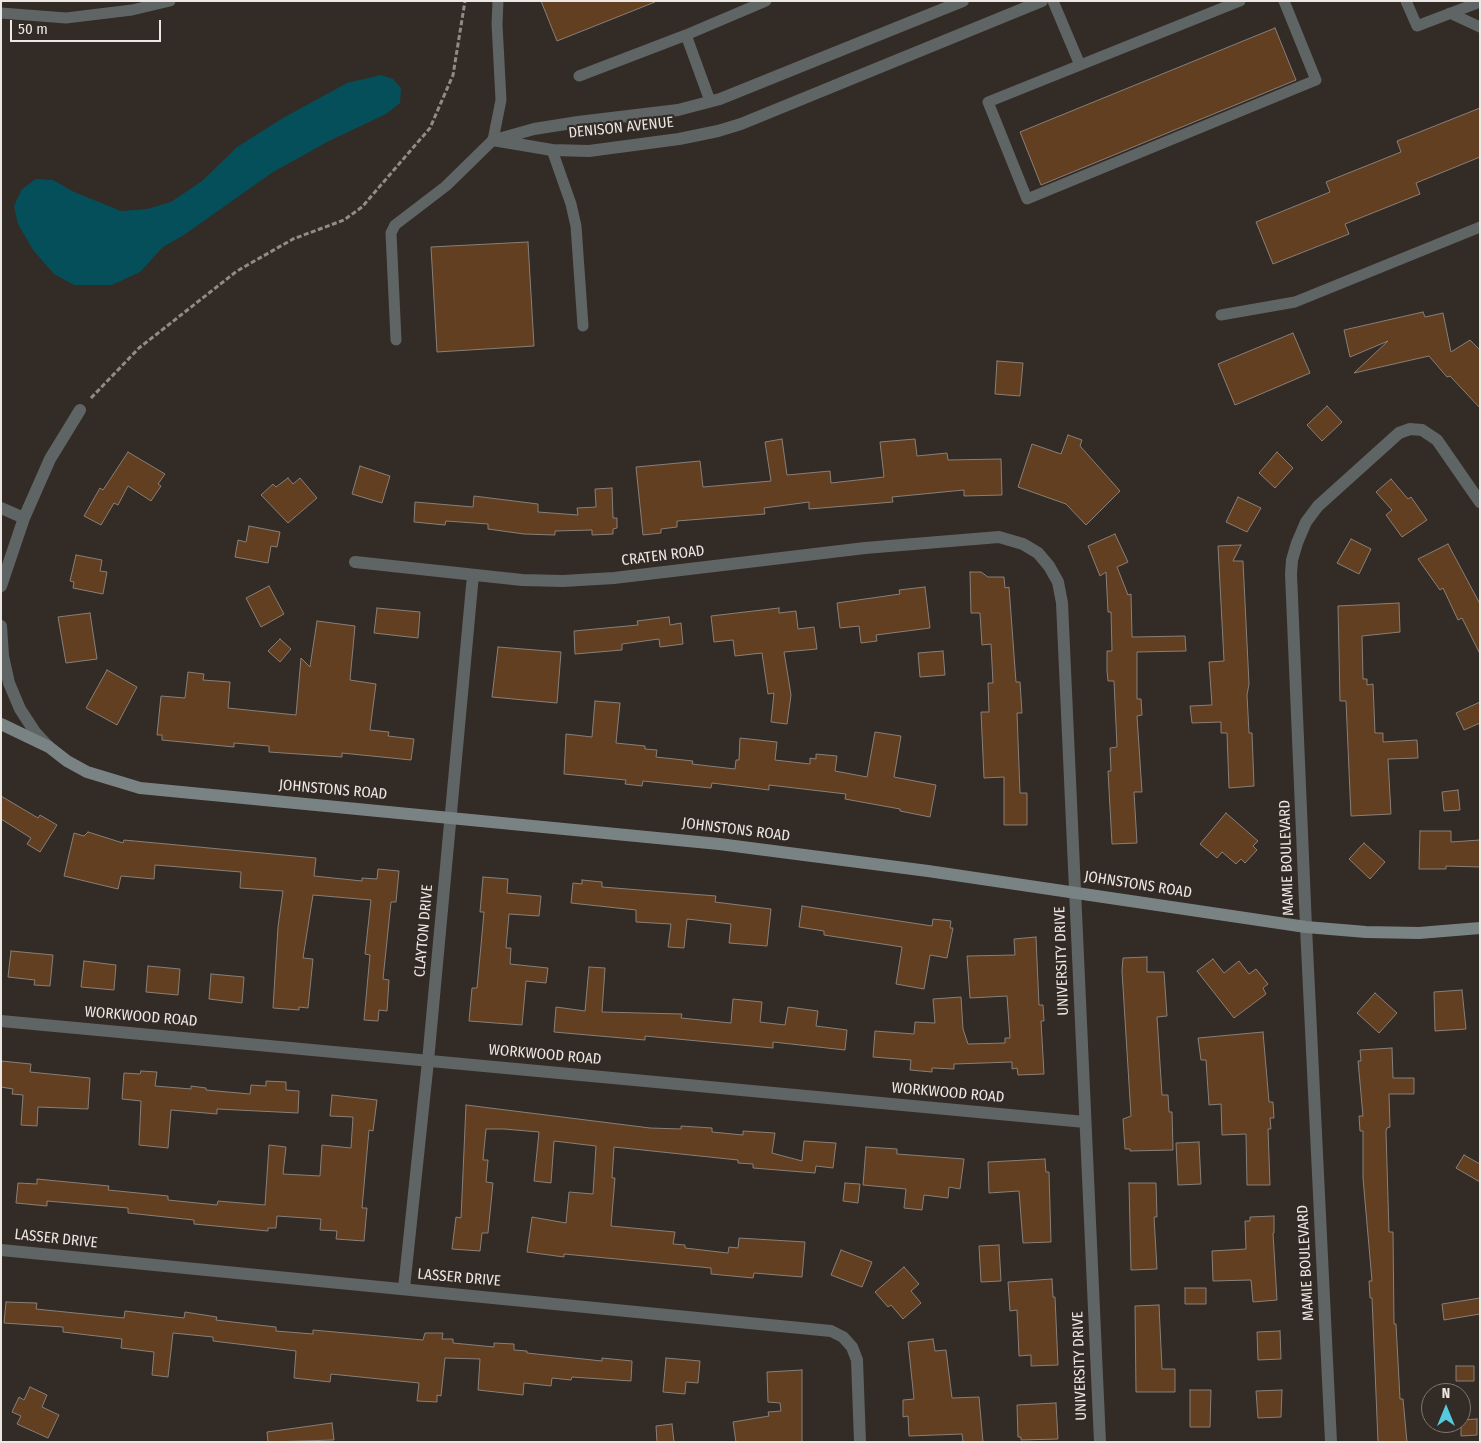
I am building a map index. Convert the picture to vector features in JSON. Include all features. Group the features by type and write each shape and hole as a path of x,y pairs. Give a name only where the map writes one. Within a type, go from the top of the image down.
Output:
{"street":[{"name":"DENISON AVENUE","path":"492,140 534,129 678,110 710,101 762,83 963,1"},
{"name":"DENISON AVENUE","path":"492,140 552,150 589,150 679,139 718,131 742,124 1042,1"},
{"path":"1,586 24,518 50,459 80,410"},
{"name":"MAMIE BOULEVARD","path":"1330,1442 1291,574 1297,543 1306,522 1318,506 1398,433 1410,429 1422,430 1437,440 1480,502"},
{"path":"1,508 24,518"},
{"name":"UNIVERSITY DRIVE","path":"975,538 998,537 1022,544 1038,553 1049,566 1058,582 1062,603 1068,777 1076,892 1100,1442"},
{"name":"CRATEN ROAD","path":"355,562 473,575 555,581 614,578 975,538"},
{"name":"CLAYTON DRIVE","path":"404,1288 428,1061 473,575"},
{"path":"1,626 3,656 9,683 20,709 35,732 49,746"},
{"name":"JOHNSTONS ROAD","path":"1,724 49,746 67,761 87,772 140,788 728,845 1076,892 1306,927 1366,932 1419,933 1480,928"},
{"name":"WORKWOOD ROAD","path":"1,1020 1085,1122"},
{"name":"LASSER DRIVE","path":"1,1250 831,1331 843,1337 852,1348 857,1360 860,1442"}],"lane":[{"path":"1,13 66,18 132,10 170,1"},
{"path":"396,340 391,233 395,225 446,186 492,140 501,100 496,24 498,1"},
{"path":"579,76 686,35 766,1"},
{"path":"1053,1 1080,65"},
{"path":"1240,1 988,102 1027,200 1316,80 1284,1"},
{"path":"1406,1 1417,26 1480,2"},
{"path":"1450,13 1480,27"},
{"path":"686,35 710,101"},
{"path":"552,150 571,204 576,226 583,326"},
{"path":"1221,315 1295,302 1480,227"}],"path":[{"path":"80,410 139,348 237,270 292,239 344,220 362,207 430,128 453,75 465,1"}],"water":[{"path":"381,75 393,79 401,88 400,103 386,114 329,141 273,172 184,235 163,247 140,272 112,285 74,285 54,274 33,250 18,224 14,206 22,189 36,179 53,180 74,192 121,211 147,209 171,202 202,181 237,147 283,118 347,83"}],"building":[{"path":"541,1 655,1 655,2 557,41"},
{"path":"1275,28 1296,80 1041,185 1020,132"},
{"path":"1480,108 1480,157 1416,183 1420,194 1345,224 1349,234 1273,264 1256,222 1330,192 1326,182 1401,152 1397,141"},
{"path":"528,242 534,346 437,352 431,247"},
{"path":"1423,312 1425,317 1443,313 1451,352 1470,340 1480,350 1480,408 1450,376 1447,377 1429,356 1354,373 1388,341 1350,357 1344,330"},
{"path":"1293,333 1310,373 1235,405 1218,364"},
{"path":"997,361 1023,363 1020,396 995,394"},
{"path":"1327,406 1342,422 1322,441 1307,425"},
{"path":"1068,435 1082,440 1080,446 1120,491 1086,525 1066,504 1018,487 1032,444 1061,454"},
{"path":"782,439 787,475 830,471 831,483 884,477 880,442 915,439 917,456 947,453 948,460 1001,459 1002,495 964,496 964,490 892,497 893,502 809,509 809,502 764,508 765,514 677,521 677,527 661,529 661,533 643,535 636,467 700,461 703,487 771,481 765,442"},
{"path":"128,452 165,474 158,484 161,486 151,501 128,486 118,505 114,503 101,525 84,516 100,488 103,490"},
{"path":"1277,452 1293,468 1275,488 1259,473"},
{"path":"360,466 390,476 382,503 352,494"},
{"path":"288,478 293,484 300,478 317,498 288,523 261,495 273,484 276,487"},
{"path":"1391,479 1408,499 1411,497 1427,520 1402,537 1386,515 1392,510 1376,492"},
{"path":"612,488 613,518 617,518 617,528 613,529 613,534 592,535 592,530 555,531 555,535 524,534 488,529 488,524 446,521 445,525 414,522 415,502 473,507 474,496 538,504 538,512 578,515 577,508 596,507 595,489"},
{"path":"1238,497 1261,508 1247,532 1226,522"},
{"path":"249,526 280,532 277,547 271,546 268,563 235,557 238,540 246,542"},
{"path":"1115,534 1128,562 1117,567 1128,595 1131,594 1132,637 1185,636 1186,651 1137,652 1137,699 1141,699 1142,715 1137,716 1142,792 1134,792 1137,843 1112,844 1108,771 1111,771 1110,748 1117,747 1114,681 1108,681 1107,671 1107,651 1112,651 1111,612 1108,612 1106,572 1100,576 1088,546"},
{"path":"1351,539 1371,549 1359,574 1337,563"},
{"path":"1448,544 1480,604 1480,654 1462,618 1458,620 1443,588 1440,590 1418,559"},
{"path":"1241,545 1233,561 1243,561 1249,684 1247,695 1249,733 1252,733 1254,786 1229,788 1227,733 1221,733 1221,722 1192,723 1190,706 1212,705 1209,662 1224,661 1218,546"},
{"path":"76,555 102,560 100,571 107,572 103,594 73,588 74,582 70,581"},
{"path":"970,572 981,572 988,577 1004,577 1005,588 1009,587 1016,682 1020,682 1022,713 1017,713 1020,793 1027,793 1027,825 1004,825 1004,777 984,778 981,712 989,712 988,683 993,683 991,644 982,645 980,613 971,613"},
{"path":"269,586 284,614 261,627 246,598"},
{"path":"925,587 930,628 876,635 877,641 861,643 859,626 840,628 837,603 900,594 899,590"},
{"path":"1399,603 1400,632 1362,636 1363,679 1367,679 1367,685 1373,684 1375,733 1383,733 1383,742 1417,740 1418,758 1388,759 1391,814 1351,816 1346,701 1340,701 1338,606"},
{"path":"377,608 420,612 418,638 374,633"},
{"path":"779,608 779,613 796,611 798,629 814,627 817,649 784,652 791,695 787,724 771,722 774,693 768,694 762,653 735,656 733,640 714,642 711,616"},
{"path":"90,613 97,659 66,663 58,617"},
{"path":"669,617 670,625 681,623 683,644 660,647 659,639 622,644 622,650 575,654 574,631 638,625 637,621"},
{"path":"317,621 355,626 350,680 376,684 370,730 389,732 388,736 414,739 411,760 342,753 342,757 269,752 269,746 234,743 234,747 162,740 162,735 157,735 161,696 185,698 188,672 204,674 203,680 230,682 228,708 296,715 301,658 310,667"},
{"path":"280,639 291,649 280,662 268,651"},
{"path":"498,647 561,652 557,703 492,697"},
{"path":"943,651 945,675 920,677 918,653"},
{"path":"107,670 137,687 117,725 86,708"},
{"path":"595,701 620,703 616,743 645,746 645,749 657,750 656,757 693,761 692,764 735,769 736,760 739,760 740,738 777,742 775,760 810,764 810,758 816,759 816,754 837,756 835,771 867,777 875,732 901,736 894,777 936,785 930,817 900,811 900,809 845,799 846,794 769,785 769,790 712,783 711,788 643,781 642,786 625,784 626,780 564,774 566,734 592,737"},
{"path":"1480,702 1480,723 1464,730 1456,713"},
{"path":"1458,790 1460,810 1444,811 1442,792"},
{"path":"1,796 38,818 40,815 57,825 40,852 27,844 31,838 1,819"},
{"path":"1226,813 1258,841 1253,846 1257,850 1245,863 1241,859 1236,864 1222,852 1217,858 1200,844"},
{"path":"1420,831 1451,831 1451,842 1480,840 1480,867 1446,866 1446,869 1419,869"},
{"path":"88,832 123,843 124,840 316,858 314,876 362,881 362,878 377,879 378,869 399,871 396,902 391,902 383,979 389,980 387,1011 379,1010 378,1021 364,1020 370,955 365,954 371,900 313,895 303,958 313,959 308,1008 299,1007 299,1010 273,1008 278,927 283,891 240,888 241,872 155,865 154,879 121,876 118,889 64,876 74,833 84,836"},
{"path":"1364,843 1385,862 1370,879 1349,859"},
{"path":"483,877 508,879 507,893 541,896 539,916 509,914 506,948 511,948 510,964 548,968 546,983 526,981 522,1025 469,1021 472,988 477,988 484,912 480,912"},
{"path":"582,880 602,882 602,887 716,896 715,902 771,909 767,946 729,943 731,924 687,919 684,948 668,947 671,924 636,922 636,910 571,903 573,883 582,884"},
{"path":"802,906 932,926 933,919 951,921 950,928 953,928 947,958 930,955 924,989 896,984 902,947 824,935 824,931 799,927"},
{"path":"1036,937 1039,1005 1043,1005 1044,1021 1041,1021 1044,1074 1018,1075 1017,1068 1012,1069 1012,1062 954,1064 954,1069 932,1068 932,1072 910,1070 911,1060 873,1057 875,1031 914,1034 915,1022 935,1023 933,999 961,997 963,1029 968,1044 1005,1043 1005,1038 1010,1038 1007,996 970,998 967,956 1015,955 1014,939"},
{"path":"11,951 53,955 50,986 34,985 35,980 8,977"},
{"path":"1147,957 1147,972 1164,972 1167,1016 1157,1017 1162,1095 1168,1095 1169,1112 1172,1112 1173,1150 1130,1151 1130,1149 1125,1149 1123,1119 1131,1116 1122,971 1123,958"},
{"path":"1213,959 1224,973 1239,961 1249,974 1256,969 1268,984 1263,988 1266,994 1234,1018 1197,971"},
{"path":"84,961 116,965 114,990 81,987"},
{"path":"148,966 180,969 178,995 146,992"},
{"path":"589,967 605,968 602,1012 682,1014 681,1018 731,1023 733,999 762,1002 760,1022 785,1025 788,1007 818,1011 816,1026 847,1030 845,1050 773,1042 773,1048 645,1036 645,1040 554,1032 556,1007 585,1011"},
{"path":"211,974 244,977 242,1003 209,999"},
{"path":"1462,990 1466,1029 1435,1031 1434,992"},
{"path":"1375,993 1397,1013 1379,1033 1357,1013"},
{"path":"1263,1032 1269,1102 1273,1102 1274,1118 1270,1118 1271,1129 1268,1129 1270,1185 1247,1185 1246,1134 1222,1135 1221,1104 1209,1105 1206,1060 1201,1060 1198,1038"},
{"path":"1392,1048 1393,1078 1414,1078 1414,1094 1389,1094 1390,1127 1386,1131 1389,1232 1393,1232 1394,1324 1396,1324 1400,1399 1403,1399 1407,1442 1378,1442 1372,1298 1370,1298 1369,1281 1372,1281 1363,1178 1363,1131 1360,1131 1359,1116 1363,1116 1358,1061 1361,1061 1360,1050"},
{"path":"1,1061 31,1064 30,1072 90,1078 88,1109 38,1107 37,1126 21,1125 23,1095 12,1094 13,1089 1,1087"},
{"path":"141,1071 157,1072 155,1086 191,1089 191,1086 206,1088 206,1090 250,1094 251,1085 266,1086 266,1081 286,1082 286,1090 299,1091 298,1113 217,1109 217,1114 171,1110 168,1148 139,1145 141,1101 122,1099 124,1073 140,1074"},
{"path":"332,1095 377,1100 373,1131 369,1130 362,1208 367,1208 364,1241 336,1239 337,1231 320,1230 321,1219 277,1216 276,1228 268,1228 268,1231 194,1224 194,1220 128,1213 128,1208 47,1201 47,1206 16,1203 18,1183 37,1184 37,1179 109,1186 108,1190 168,1196 168,1200 217,1205 218,1201 265,1205 269,1145 286,1147 283,1174 320,1176 322,1145 351,1148 353,1117 330,1116"},
{"path":"466,1105 650,1128 681,1129 681,1126 712,1128 712,1132 743,1135 743,1131 775,1133 772,1153 802,1161 804,1141 836,1143 833,1168 816,1166 815,1173 753,1168 753,1164 738,1163 738,1160 614,1147 612,1178 615,1178 611,1226 675,1232 673,1244 685,1245 685,1248 728,1253 729,1247 738,1248 739,1238 805,1242 802,1277 754,1273 753,1278 711,1274 711,1268 564,1254 564,1257 527,1252 532,1217 566,1223 569,1192 593,1194 596,1146 554,1141 551,1183 534,1181 539,1132 504,1129 486,1129 483,1160 488,1160 486,1182 493,1183 488,1233 482,1233 480,1251 452,1249 456,1217 461,1218"},
{"path":"1199,1142 1201,1184 1178,1185 1176,1143"},
{"path":"866,1147 897,1149 897,1154 964,1159 960,1189 949,1187 948,1198 924,1195 922,1210 904,1208 906,1189 863,1185"},
{"path":"1464,1155 1480,1164 1480,1182 1456,1168"},
{"path":"1045,1159 1046,1172 1049,1172 1051,1242 1023,1243 1019,1191 989,1193 988,1162"},
{"path":"845,1183 860,1184 858,1203 843,1201"},
{"path":"1129,1183 1156,1183 1157,1217 1154,1217 1157,1269 1131,1270"},
{"path":"1274,1216 1273,1233 1277,1300 1253,1302 1251,1280 1213,1281 1212,1251 1246,1249 1245,1221 1250,1221 1250,1217"},
{"path":"999,1245 1001,1281 981,1282 979,1246"},
{"path":"841,1250 872,1262 862,1287 831,1275"},
{"path":"904,1267 919,1284 911,1291 921,1303 903,1319 891,1305 888,1307 875,1292"},
{"path":"1052,1279 1053,1297 1055,1297 1058,1365 1031,1366 1031,1355 1019,1356 1017,1310 1010,1311 1008,1282"},
{"path":"1185,1288 1206,1288 1206,1304 1185,1304"},
{"path":"1480,1298 1480,1314 1444,1320 1442,1304"},
{"path":"6,1302 37,1303 36,1309 124,1318 125,1311 184,1318 185,1312 217,1317 216,1320 276,1327 276,1331 313,1334 313,1330 423,1340 425,1333 443,1333 442,1339 453,1339 453,1343 494,1347 494,1343 514,1344 514,1350 527,1351 527,1353 602,1361 602,1358 632,1361 631,1381 572,1377 571,1380 552,1378 551,1386 524,1383 523,1395 478,1390 480,1359 445,1358 441,1396 437,1395 437,1402 417,1401 419,1383 331,1374 330,1382 294,1378 296,1351 213,1341 213,1337 173,1333 168,1377 152,1375 154,1352 121,1348 122,1339 63,1332 63,1327 4,1323"},
{"path":"1159,1305 1162,1369 1175,1369 1175,1392 1136,1392 1135,1306"},
{"path":"1280,1331 1281,1359 1258,1360 1257,1332"},
{"path":"933,1339 935,1351 946,1350 952,1398 979,1397 983,1442 963,1442 962,1434 909,1436 908,1416 903,1417 903,1400 914,1399 908,1342"},
{"path":"666,1358 700,1361 698,1383 686,1382 685,1394 663,1392"},
{"path":"1456,1366 1474,1366 1474,1381 1456,1381"},
{"path":"802,1370 802,1442 736,1442 733,1422 769,1416 768,1412 781,1411 780,1403 768,1402 767,1372"},
{"path":"30,1387 47,1395 42,1407 59,1415 48,1438 17,1424 21,1416 12,1412 19,1397 24,1400"},
{"path":"1190,1390 1211,1390 1210,1427 1190,1427"},
{"path":"1282,1390 1281,1417 1258,1418 1256,1391"},
{"path":"1056,1403 1058,1439 1021,1440 1021,1437 1018,1437 1017,1405"},
{"path":"1471,1419 1477,1419 1477,1435 1461,1436 1461,1433 1471,1433"},
{"path":"332,1423 334,1440 268,1442 267,1432"},
{"path":"672,1424 674,1442 657,1442 656,1426"}]}
